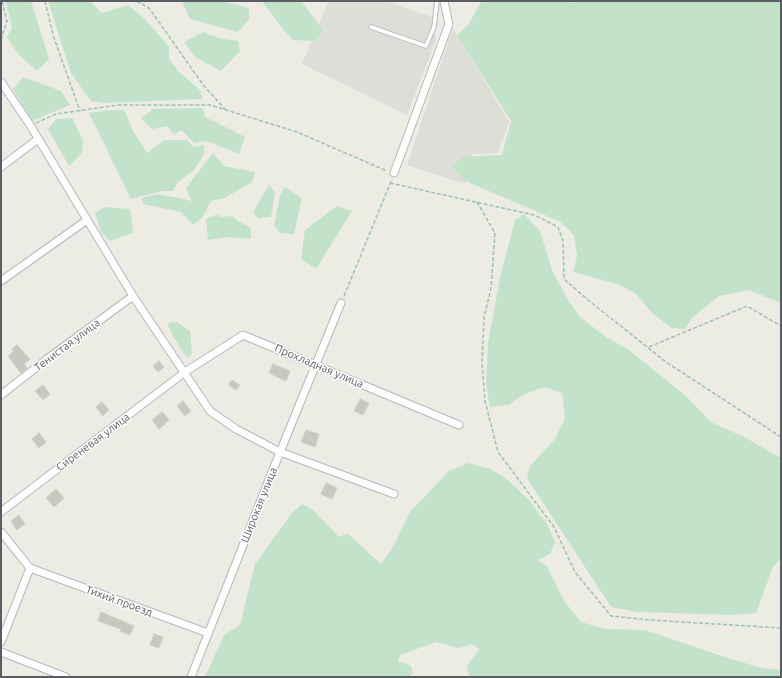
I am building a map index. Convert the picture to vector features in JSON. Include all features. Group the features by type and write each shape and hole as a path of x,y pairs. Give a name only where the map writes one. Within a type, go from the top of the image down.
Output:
{"street":[{"path":"394,173 449,24 444,1"},
{"path":"1,82 30,125 133,296 210,411 236,429 280,452 394,494"},
{"path":"1,167 38,139"},
{"path":"1,281 87,220"},
{"name":"Тенистая улица","path":"1,395 133,296"},
{"name":"Широкая улица","path":"191,677 341,303"},
{"name":"Прохладная улица","path":"185,372 243,335 459,425"},
{"name":"Сиреневая улица","path":"1,512 185,372"},
{"path":"1,532 30,568 1,642"},
{"name":"Тихий проезд","path":"30,568 208,633"},
{"path":"1,652 66,677"}],"lane":[{"path":"371,27 426,46 434,27 437,1"}],"path":[{"path":"1,40 7,21 2,1"},
{"path":"45,1 53,35 80,111"},
{"path":"137,1 149,8 204,86 226,110"},
{"path":"30,125 56,114 118,105 210,105 297,132 394,173 341,303"},
{"path":"390,183 534,215 558,227 563,241 564,280 666,362 781,438"},
{"path":"477,202 495,233 491,288 484,318 482,362 485,401 498,452 554,527 575,572 611,616 650,620 781,628"},
{"path":"648,347 681,332 716,321 747,306 781,326"}],"shaded area":[{"path":"329,1 385,1 433,17 436,40 407,115 302,64"},
{"path":"453,28 509,122 498,153 472,154 465,184 407,165"}],"green space":[{"path":"6,1 31,1 49,59 37,71 18,54 7,37 12,28"},
{"path":"48,1 90,1 102,13 128,5 145,19 169,47 169,59 179,72 200,90 203,99 105,103 91,101 71,73"},
{"path":"182,1 222,1 249,8 249,19 238,32 190,19"},
{"path":"262,1 302,2 323,30 315,41 293,40"},
{"path":"482,1 573,1 575,3 580,1 781,1 781,303 749,290 719,296 692,318 685,329 672,328 653,314 635,293 617,284 573,272 577,256 574,235 559,221 463,180 452,166 463,157 502,155 511,121 457,35 468,25"},
{"path":"203,32 218,38 238,41 240,51 221,71 195,57 184,42"},
{"path":"23,77 61,91 70,105 32,121 13,89"},
{"path":"203,108 205,117 245,137 239,154 207,141 194,143 182,130 174,134 167,126 152,129 141,118 153,109"},
{"path":"109,110 124,110 133,131 147,153 164,140 187,140 193,147 204,145 204,154 194,170 178,182 173,191 162,191 131,199 89,113"},
{"path":"72,118 83,140 82,153 69,166 48,129 56,119"},
{"path":"213,153 224,166 255,172 252,182 225,198 211,201 202,218 193,225 181,212 143,204 142,198 158,194 192,201 186,188"},
{"path":"269,185 275,192 271,217 258,218 253,212"},
{"path":"285,187 302,198 294,234 280,233 274,226 280,195"},
{"path":"337,206 352,211 316,269 301,259 305,230"},
{"path":"105,207 130,209 133,233 110,241 101,232 95,213"},
{"path":"218,214 220,217 232,216 251,228 251,239 228,237 208,240 206,219"},
{"path":"524,214 540,231 552,270 568,300 580,317 606,337 629,350 686,396 711,422 746,438 781,458 781,558 773,567 756,613 733,615 637,612 611,607 527,478 530,466 555,439 565,418 562,393 544,387 523,395 508,405 490,407 486,384 488,343 500,278 515,220"},
{"path":"177,322 190,331 192,355 187,358 174,338 167,323"},
{"path":"468,463 491,469 509,481 529,500 547,524 555,542 550,554 537,560 547,566 564,601 581,622 605,629 645,630 734,660 762,668 781,670 781,677 469,677 467,666 479,649 472,644 458,648 436,642 400,655 398,661 411,666 413,673 410,677 205,677 224,635 240,625 255,564 291,514 302,504 313,510 339,537 348,534 381,564 394,545 409,513 449,471"}],"building":[{"path":"17,345 30,359 24,364 27,368 21,373 8,356 14,351 12,349"},
{"path":"159,361 164,367 158,372 153,366"},
{"path":"273,364 290,371 286,381 269,373"},
{"path":"232,380 240,385 236,390 228,385"},
{"path":"43,385 50,394 43,400 35,391"},
{"path":"360,399 369,403 363,415 354,411"},
{"path":"183,401 191,411 185,416 177,406"},
{"path":"102,402 109,410 103,416 96,407"},
{"path":"162,412 169,420 159,429 152,420"},
{"path":"306,430 319,434 315,447 301,442"},
{"path":"39,433 46,442 39,448 32,439"},
{"path":"326,483 337,488 332,499 321,494"},
{"path":"56,489 64,498 54,507 46,498"},
{"path":"19,515 25,524 17,530 11,521"},
{"path":"101,612 134,626 130,635 120,631 121,629 98,621"},
{"path":"154,634 163,637 159,648 150,645"}]}
